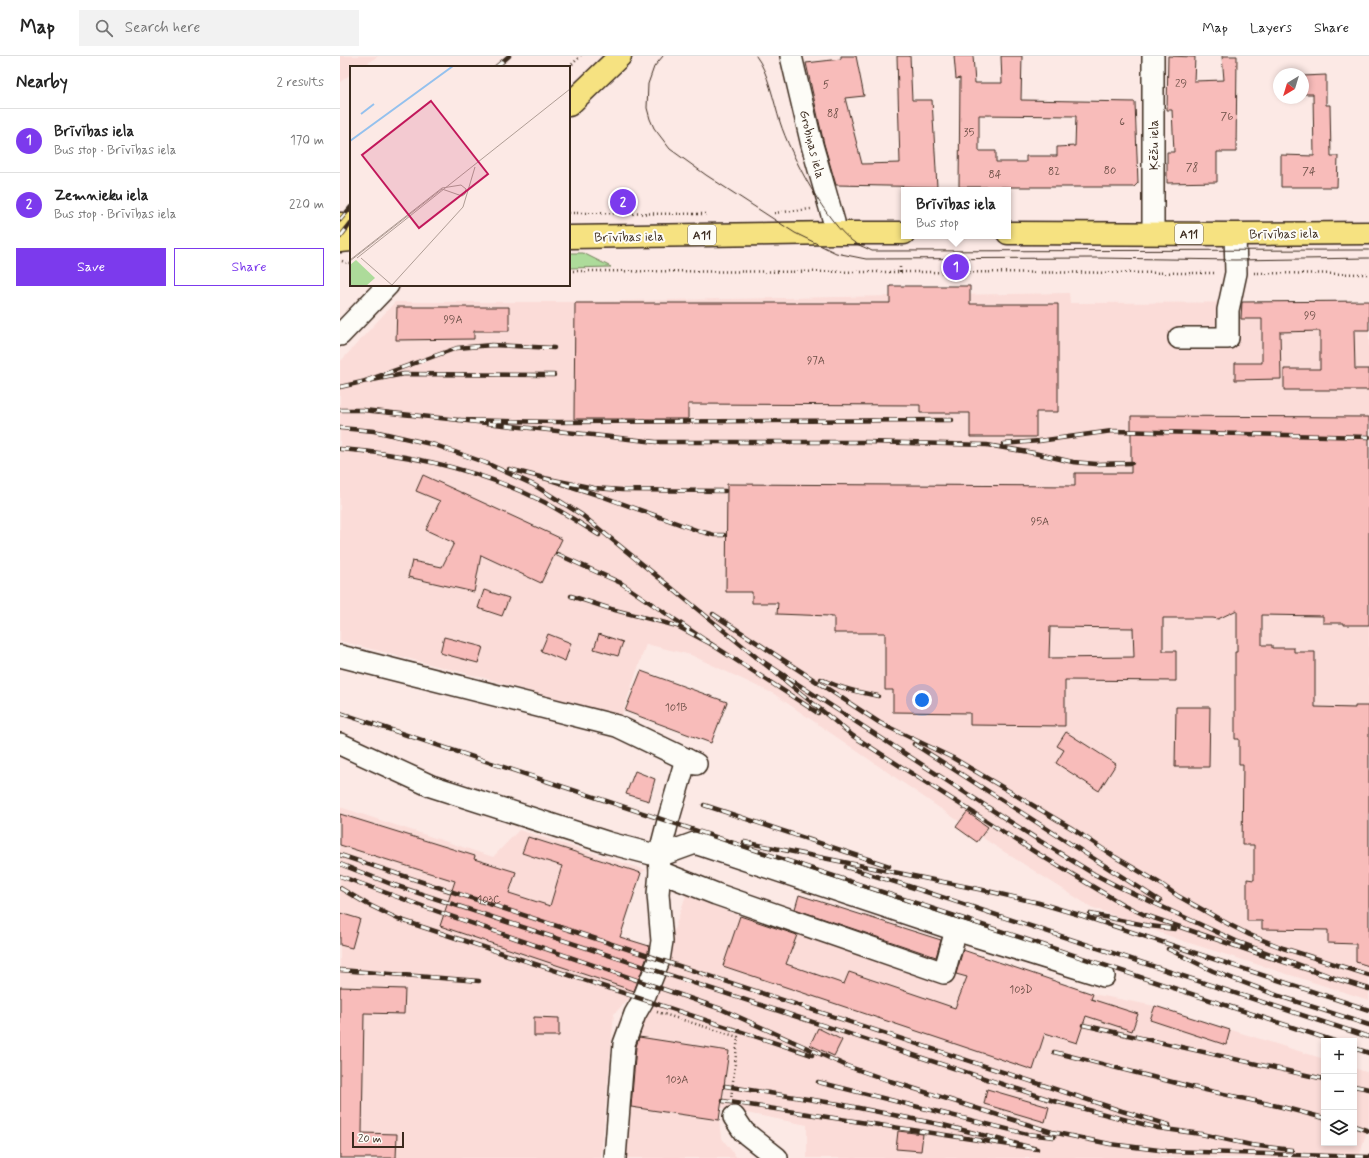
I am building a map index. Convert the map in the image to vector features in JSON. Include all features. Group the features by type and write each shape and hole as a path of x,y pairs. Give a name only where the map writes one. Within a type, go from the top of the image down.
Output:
{"highway":[{"path":"570,104 620,56"},
{"name":"Brīvības iela","path":"1011,233 1235,234 1369,232"},
{"name":"Brīvības iela","path":"570,237 901,233"}],"street":[{"name":"Grobiņas iela","path":"791,56 812,144 834,222 835,233"},
{"name":"Ķēžu iela","path":"1153,56 1153,233"},
{"path":"1179,338 1228,338 1228,310 1236,273 1235,234"},
{"path":"340,335 387,286"},
{"path":"340,656 617,726 691,762 668,821 660,864 658,894 662,942 659,960 646,995 635,1014 624,1044 615,1158"},
{"path":"340,744 431,786 609,843 660,864 716,894 944,973 956,930"},
{"path":"660,864 695,843 956,930 1104,976"},
{"path":"734,1117 744,1132 777,1158"}],"path":[{"path":"570,66 581,56"},
{"path":"773,213 829,206"},
{"path":"570,213 711,214"},
{"path":"340,260 350,264"},
{"path":"900,265 900,272"},
{"path":"570,271 1369,274"},
{"path":"640,1007 738,1037 730,1102 734,1117"}],"shaded area":[{"path":"340,56 378,56 363,66 350,66 350,75 340,82"},
{"path":"1069,293 1070,303 1369,302 1369,1000 1183,941 1091,907 992,844 774,694 691,655 646,644 621,718 484,678 340,641 340,362 395,302 565,302"},
{"path":"340,807 493,857 519,830 646,870 641,873 621,937 651,946 636,991 614,1014 601,1158 340,1158"},
{"path":"686,895 740,916 794,912 799,895 1093,994 1155,1006 1321,1058 1321,1146 1357,1146 1357,1069 1369,1073 1369,1123 1359,1158 807,1158 807,1125 721,1108 729,1051 635,1037"},
{"path":"625,1106 719,1120 721,1137 737,1158 627,1158"}],"green space":[{"path":"570,253 583,253 611,267 570,268"}],"building":[{"path":"841,56 856,56 864,96 845,98 862,164 900,163 897,56 910,56 912,100 932,100 937,187 836,185 824,144 806,63 841,59"},
{"path":"954,56 973,56 975,83 1002,83 1001,56 1022,56 1021,100 1135,102 1138,183 1134,187 959,187 960,78 956,79","holes":["979,115 1076,116 1075,146 1057,147 1057,156 1026,156 1026,162 996,162 996,151 979,151"]},
{"path":"1168,56 1195,57 1194,81 1224,80 1222,56 1237,56 1236,152 1217,152 1217,182 1167,183 1167,152 1174,152 1172,110 1167,110"},
{"path":"1326,75 1326,105 1330,105 1331,156 1338,156 1337,187 1281,187 1281,155 1314,156 1313,94 1309,94 1309,76"},
{"path":"890,286 970,286 970,304 1058,304 1058,412 1036,412 1036,437 970,437 970,413 920,413 920,405 688,404 688,419 574,419 575,303 890,303"},
{"path":"1369,301 1369,330 1354,330 1355,369 1369,369 1369,390 1284,390 1284,369 1320,369 1320,331 1280,332 1281,379 1235,380 1235,363 1262,363 1262,319 1241,319 1242,302"},
{"path":"397,307 509,307 509,331 474,331 474,339 396,340"},
{"path":"1131,416 1369,417 1369,625 1323,623 1323,616 1262,615 1262,645 1272,645 1272,648 1294,648 1294,652 1315,652 1315,707 1355,708 1355,706 1369,706 1369,966 1356,962 1356,944 1328,943 1328,930 1262,929 1262,921 1247,921 1247,879 1254,880 1254,845 1242,845 1243,764 1239,764 1239,739 1235,739 1235,652 1237,652 1237,610 1218,619 1163,618 1163,651 1176,651 1176,681 1065,680 1065,726 970,725 970,713 893,712 893,690 885,690 885,633 834,633 834,617 777,614 778,603 752,603 752,592 726,592 727,484 1075,486 1075,473 1131,473","holes":["1050,627 1133,628 1134,657 1049,658"]},
{"path":"423,475 562,539 541,583 481,555 474,592 408,577 412,561 442,567 454,543 426,530 440,501 416,491"},
{"path":"484,590 509,598 502,616 478,608"},
{"path":"548,634 571,643 565,661 541,651"},
{"path":"599,634 623,642 618,656 594,649"},
{"path":"444,637 483,647 478,663 440,653"},
{"path":"641,671 727,702 711,743 625,711"},
{"path":"1176,707 1210,707 1209,767 1175,767"},
{"path":"1066,732 1116,764 1099,791 1056,763 1064,750 1057,746"},
{"path":"635,771 655,779 649,801 626,794"},
{"path":"967,812 988,827 977,842 956,827"},
{"path":"340,814 475,856 474,859 516,872 509,893 550,906 562,866 522,853 528,837 641,873 620,937 649,946 647,957 634,991 440,926 455,881 340,845"},
{"path":"799,895 941,940 936,957 795,909"},
{"path":"340,913 360,919 352,948 340,945"},
{"path":"740,916 797,935 786,964 844,984 849,972 955,1008 967,977 956,974 963,950 1093,994 1091,999 1138,1014 1132,1031 1086,1016 1077,1043 1045,1033 1033,1070 723,966"},
{"path":"340,987 405,989 404,1014 364,1013 362,1133 397,1134 396,1158 340,1158"},
{"path":"1155,1006 1230,1030 1226,1045 1150,1020"},
{"path":"534,1017 559,1018 559,1036 534,1036"},
{"path":"818,1028 842,1040 834,1056 810,1045"},
{"path":"639,1037 729,1051 719,1120 631,1107 636,1047"},
{"path":"987,1089 1049,1107 1045,1122 984,1104"},
{"path":"898,1131 923,1134 921,1151 896,1149"}],"tram line":[{"path":"663,56 654,67 648,84 647,108 654,128 670,149 706,175 795,233 836,253 866,259 1097,258 1235,260 1369,258"},
{"path":"756,56 767,78 785,136 811,188 833,221 844,234 855,243 872,251 1369,250"}],"railway":[{"path":"497,66 509,56"},
{"path":"340,220 350,208"},
{"path":"340,237 350,224"},
{"path":"554,348 492,345 457,348 362,382 404,374 554,375"},
{"path":"340,387 362,382"},
{"path":"340,410 363,410 459,420"},
{"path":"952,420 558,422 459,420 656,442 867,442 987,445 1034,453 1073,462 1096,464 1132,463"},
{"path":"340,428 374,431 435,445 486,463 534,485 582,515 853,736 1035,852 1122,904 1145,915 1340,980 1236,941 1094,874 1040,841 762,661"},
{"path":"1003,444 1039,441 1112,431 1369,437"},
{"path":"340,449 393,455 445,465 470,472 544,502 599,535"},
{"path":"509,469 544,478"},
{"path":"724,535 714,535 699,531 601,496 544,478 594,488 622,490 725,491"},
{"path":"557,554 621,583 711,644 677,626 611,609 571,596"},
{"path":"713,614 880,723 953,758 1073,829 1178,896 1230,925 1250,935 1283,948 1369,975"},
{"path":"711,644 818,713"},
{"path":"821,679 842,687 878,696"},
{"path":"340,713 1325,1038"},
{"path":"914,744 1160,901"},
{"path":"704,805 889,866"},
{"path":"744,842 983,890 1039,903 1083,916 1369,1010"},
{"path":"340,855 1122,1111 1169,1125"},
{"path":"340,864 391,884 1054,1101 1158,1128 1201,1134 1251,1145 1292,1150"},
{"path":"846,867 1369,1037"},
{"path":"340,876 436,911 721,1009 847,1066 1052,1132 1110,1144 1167,1151 1369,1157"},
{"path":"340,888 367,904 398,919 812,1055"},
{"path":"1090,914 1150,926 1175,929"},
{"path":"1168,949 1213,971 1279,996 1369,1025"},
{"path":"340,970 479,981"},
{"path":"1340,980 1369,989"},
{"path":"1083,1025 1321,1078"},
{"path":"1357,1049 1369,1053"},
{"path":"1054,1052 1192,1087 1321,1117"},
{"path":"818,1082 1027,1134 1054,1137"},
{"path":"723,1101 1037,1149 943,1125 839,1104 725,1086"},
{"path":"1357,1087 1369,1089"},
{"path":"1357,1127 1369,1131"}],"place":[{"name":"Zemnieku iela","path":"623,202"},
{"name":"Brīvības iela","path":"956,267"}]}
